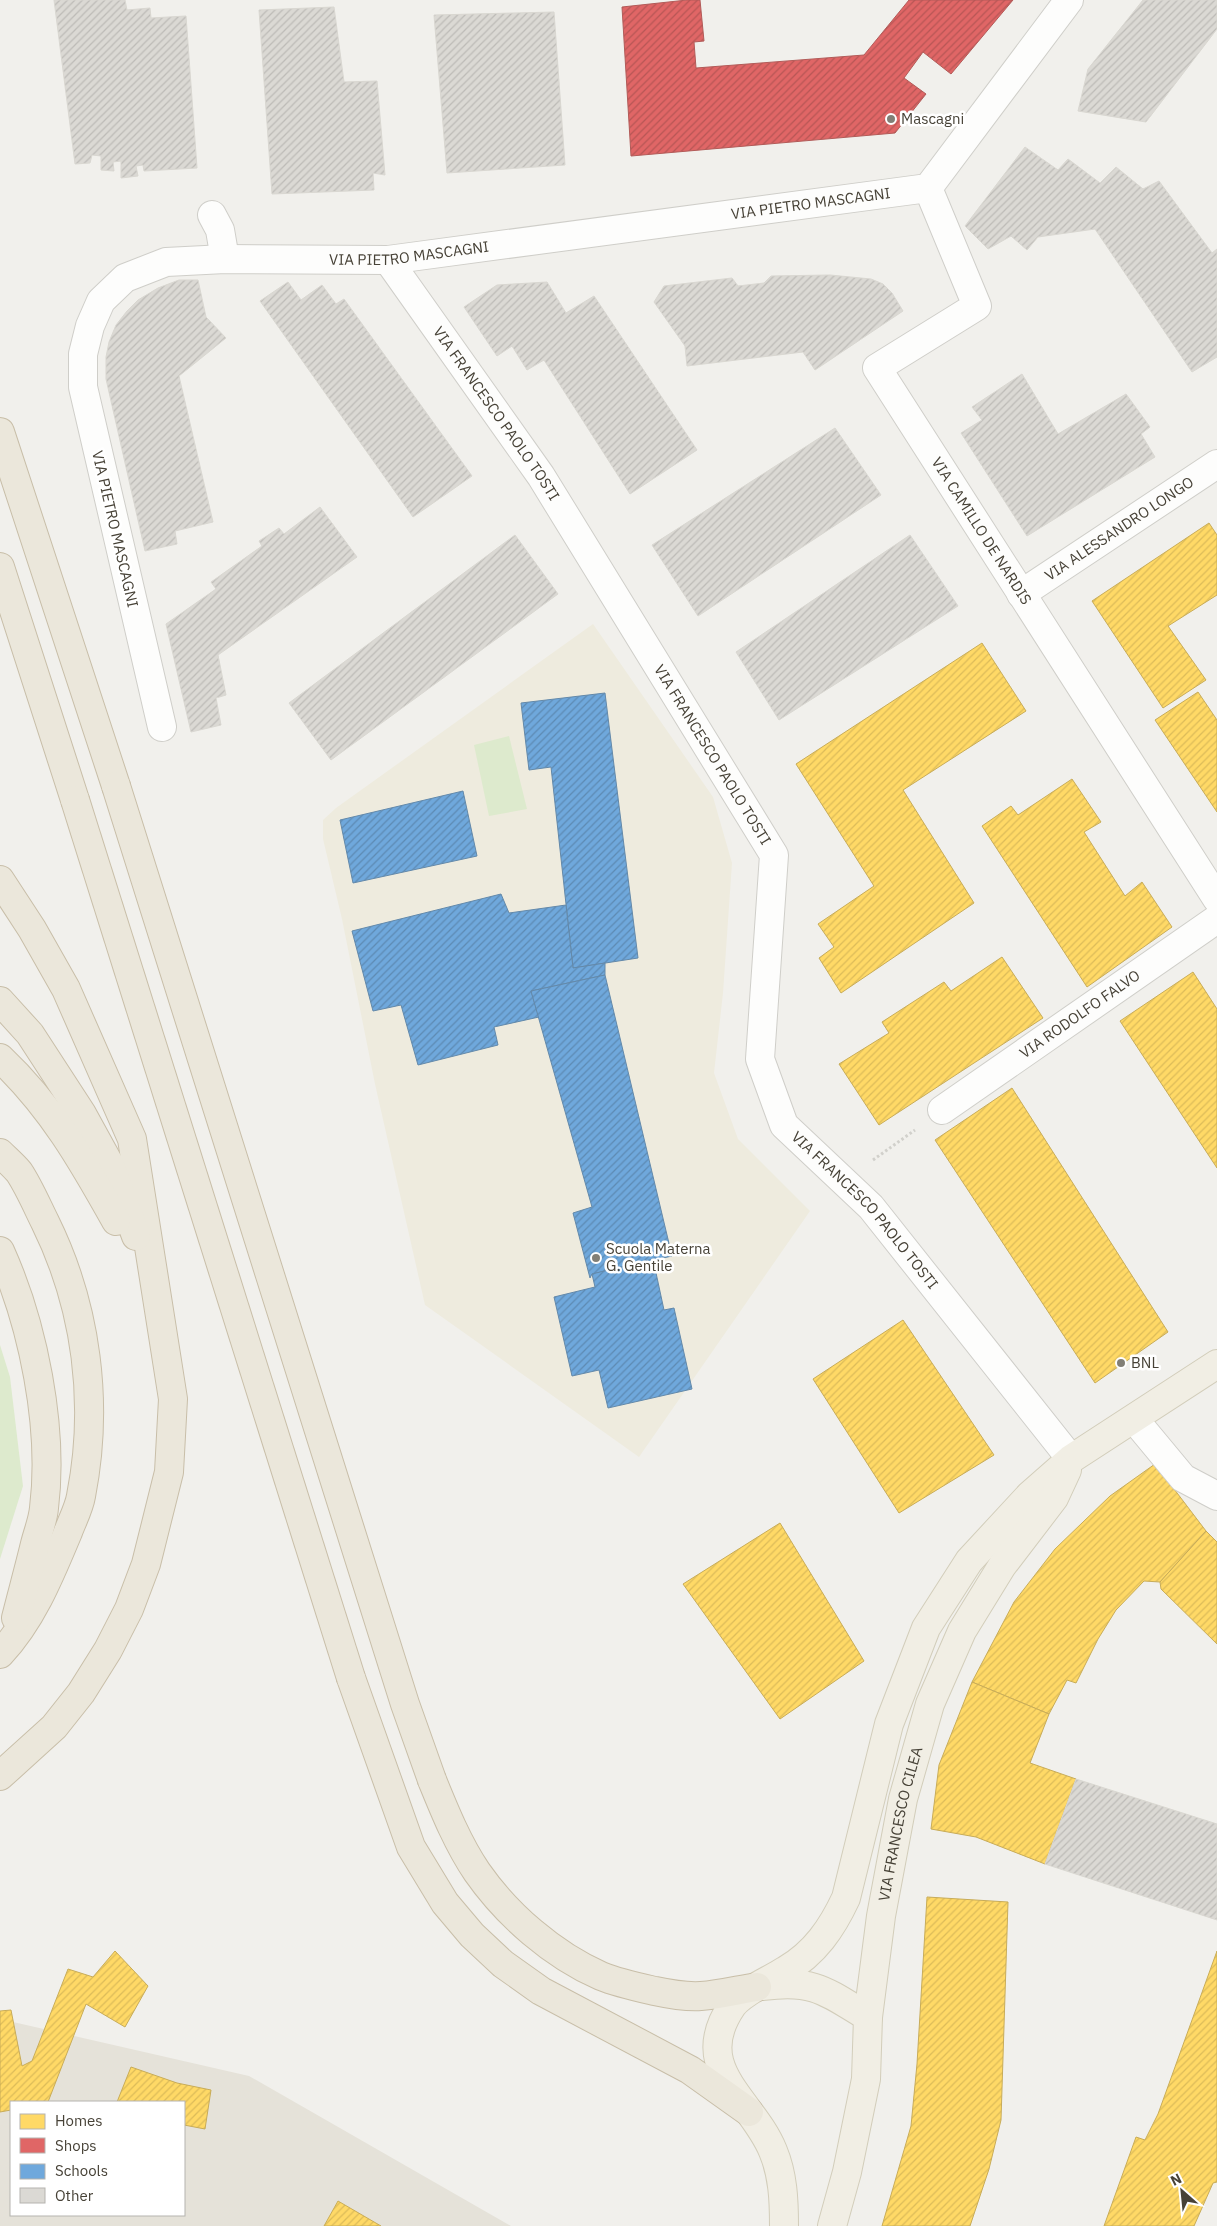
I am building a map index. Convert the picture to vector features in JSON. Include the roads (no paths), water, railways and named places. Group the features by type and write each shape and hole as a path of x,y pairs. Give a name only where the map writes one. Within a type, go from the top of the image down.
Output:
{"highway":[{"path":"0,432 116,786 405,1704 451,1826 477,1872 506,1907 535,1933 566,1956 601,1976 630,1986 665,1993 700,1996 757,1987"},
{"path":"0,567 351,1678 411,1848 445,1903 502,1964 541,1991 690,2070 749,2112"},
{"path":"0,880 32,929 66,989 132,1139 173,1399 169,1472 146,1564 129,1609 108,1650 81,1693 54,1727 0,1776"},
{"path":"0,1001 30,1034 82,1114 110,1165 158,1297"},
{"path":"0,1058 37,1096 64,1132 158,1297"},
{"path":"0,1153 19,1172 57,1246 81,1323 87,1364 89,1406 88,1448 81,1498 42,1592 5,1649"},
{"path":"0,1251 12,1277 27,1324 37,1368 46,1464 44,1508 5,1649"}],"main road":[{"path":"784,2226 783,2187 773,2150 727,2082 719,2065 718,2044 722,2024 734,2004 757,1987 788,1969 817,1946 833,1924 846,1898 889,1724 926,1628 970,1561 1030,1495 1071,1459 1217,1364"},
{"name":"VIA FRANCESCO CILEA","path":"832,2226 847,2172 866,2079 868,2017 881,1916 902,1799 930,1704 962,1631 1002,1566 1054,1498 1071,1459"},
{"path":"757,1987 783,1983 808,1984 828,1992 868,2017"}],"street":[{"path":"928,188 1069,0"},
{"name":"VIA PIETRO MASCAGNI","path":"162,727 83,387 83,354 90,326 101,301 125,278 166,262 225,259 388,260 928,188"},
{"name":"VIA CAMILLO DE NARDIS","path":"928,188 977,306 877,368 1217,899"},
{"path":"212,215 220,230 225,259"},
{"name":"VIA FRANCESCO PAOLO TOSTI","path":"388,260 541,476 774,855 760,1059 784,1125 871,1207 1071,1459"},
{"name":"VIA ALESSANDRO LONGO","path":"1021,594 1217,464"},
{"name":"VIA RODOLFO FALVO","path":"942,1110 1217,919"},
{"path":"1134,1419 1183,1478 1217,1496"}],"place":[{"name":"Mascagni","path":"891,119"},
{"name":"Scuola Materna G. Gentile","path":"596,1258"},
{"name":"BNL","path":"1121,1363"}]}
